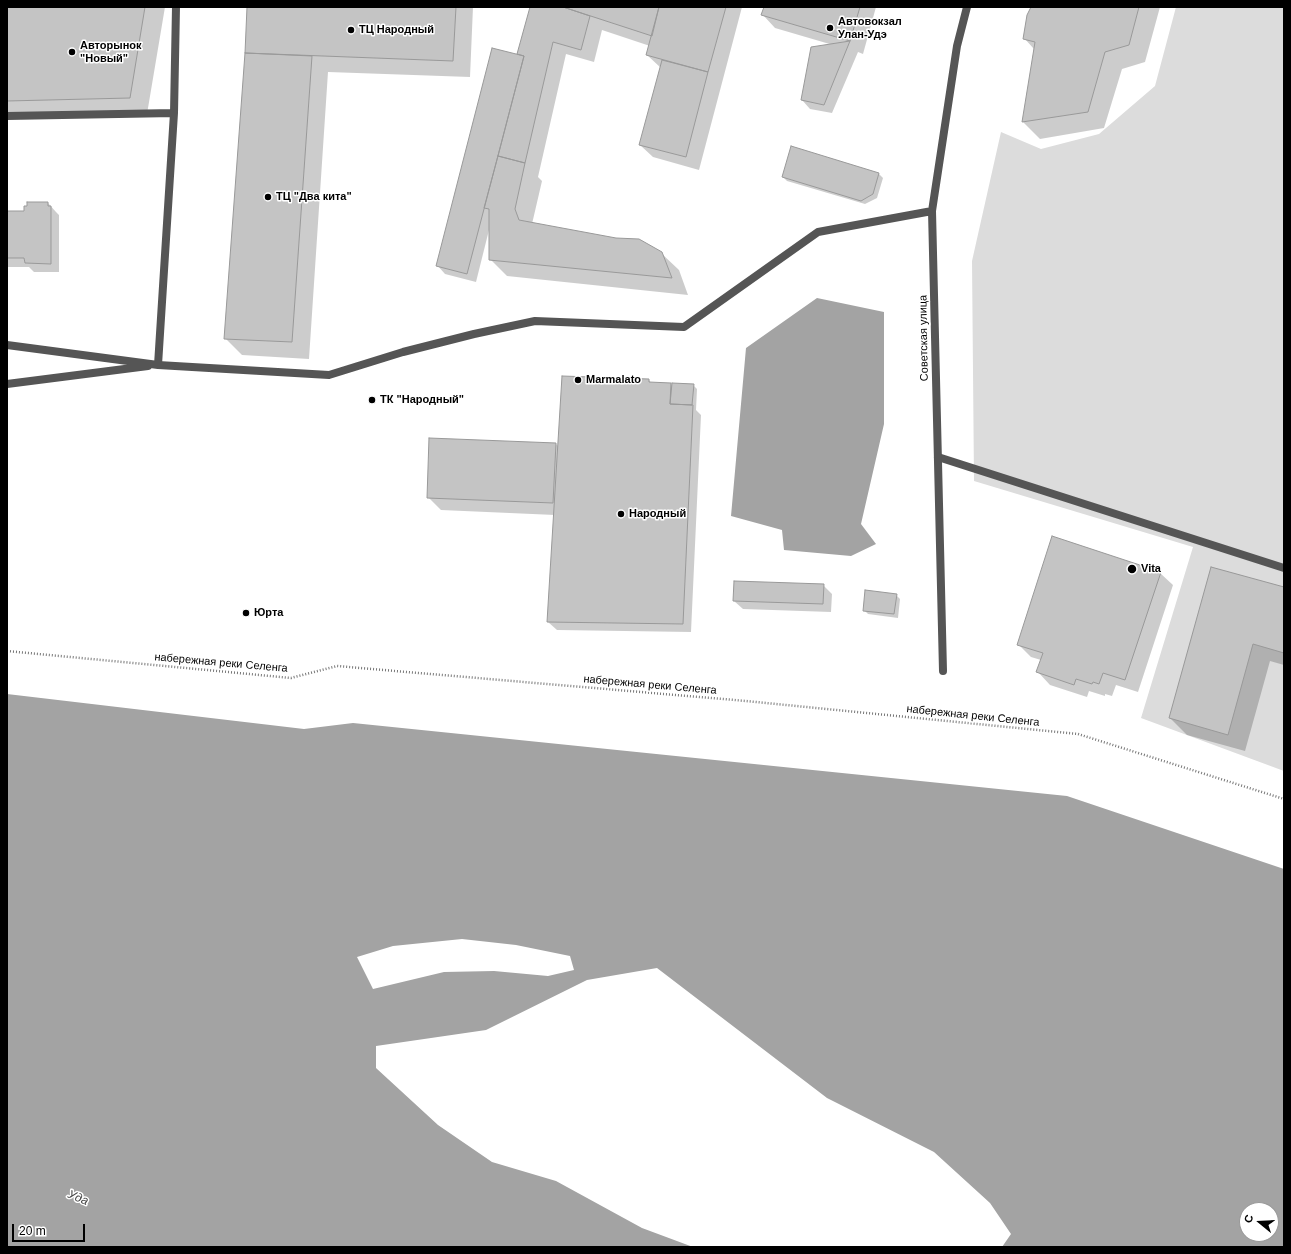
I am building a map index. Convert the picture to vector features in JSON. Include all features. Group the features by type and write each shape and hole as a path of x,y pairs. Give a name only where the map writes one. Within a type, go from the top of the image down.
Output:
{"street":[{"path":"158,365 174,113 176,7"},
{"name":"Советская улица","path":"943,671 932,210 957,46 967,7"},
{"path":"7,116 174,113"},
{"path":"7,345 158,365 329,375 403,352 474,334 535,321 684,327 818,232 932,210"},
{"path":"7,384 158,365"},
{"path":"938,458 1284,568"}],"path":[{"name":"набережная реки Селенга","path":"7,651 291,678 337,666 746,701 1078,734 1284,800"}],"shaded area":[{"path":"1176,7 1284,7 1284,771 1141,718 1193,547 974,481 972,261 1001,132 1041,149 1099,134 1155,86"}],"water":[{"path":"817,298 884,312 884,424 861,524 876,544 851,556 784,550 782,530 731,516 746,348"},
{"name":"Уда","path":"7,694 304,729 353,723 1067,796 1284,869 1284,1247 1002,1247 1011,1234 990,1203 934,1152 827,1098 657,968 587,980 486,1030 376,1046 376,1068 438,1125 492,1162 556,1181 642,1228 693,1247 7,1247","holes":["462,939 516,945 570,956 574,970 548,976 494,971 444,972 373,989 357,957 393,946"]}],"building":[{"name":"Авторынок \"Новый\"","path":"7,7 145,7 130,98 7,101"},
{"name":"ТЦ Народный","path":"247,7 456,7 453,61 245,53"},
{"path":"530,7 563,7 590,16 581,50 553,42 525,163 498,156 524,56 517,54"},
{"path":"563,7 659,7 652,36"},
{"path":"659,7 726,7 708,72 646,55"},
{"name":"Автовокзал Улан-Удэ","path":"764,7 860,7 850,41 761,15"},
{"path":"1031,7 1139,7 1129,45 1105,52 1088,112 1022,122 1035,42 1023,39 1027,15"},
{"path":"850,41 824,105 801,100 811,47"},
{"path":"492,48 524,56 467,274 436,266"},
{"name":"ТЦ \"Два кита\"","path":"245,53 312,56 292,342 224,339"},
{"path":"662,60 708,72 686,157 639,145"},
{"path":"791,146 879,173 873,194 861,201 782,177"},
{"path":"498,156 525,163 515,209 519,220 616,238 639,239 662,252 672,278 489,260 489,209 484,208"},
{"path":"27,202 48,202 48,206 51,206 51,264 25,263 24,258 7,258 7,211 24,211 24,206 27,206"},
{"name":"Народный","path":"562,376 649,379 649,382 671,383 670,404 693,405 683,624 547,622"},
{"path":"672,383 694,384 692,405 670,404"},
{"path":"429,438 556,443 553,503 427,498"},
{"path":"1052,536 1161,572 1125,680 1103,673 1099,684 1093,682 1092,684 1076,679 1074,685 1036,672 1043,653 1017,645"},
{"path":"1211,567 1284,587 1284,653 1253,644 1228,735 1169,718"},
{"path":"734,581 824,584 823,604 733,601"},
{"path":"865,590 897,594 894,614 863,611"}],"place":[{"name":"Автовокзал Улан-Удэ","path":"830,28"},
{"name":"ТЦ Народный","path":"351,30"},
{"name":"Авторынок \"Новый\"","path":"72,52"},
{"name":"ТЦ \"Два кита\"","path":"268,197"},
{"name":"Marmalato","path":"578,380"},
{"name":"ТК \"Народный\"","path":"372,400"},
{"name":"Народный","path":"621,514"},
{"name":"Vita","path":"1132,569"},
{"name":"Юрта","path":"246,613"}]}
